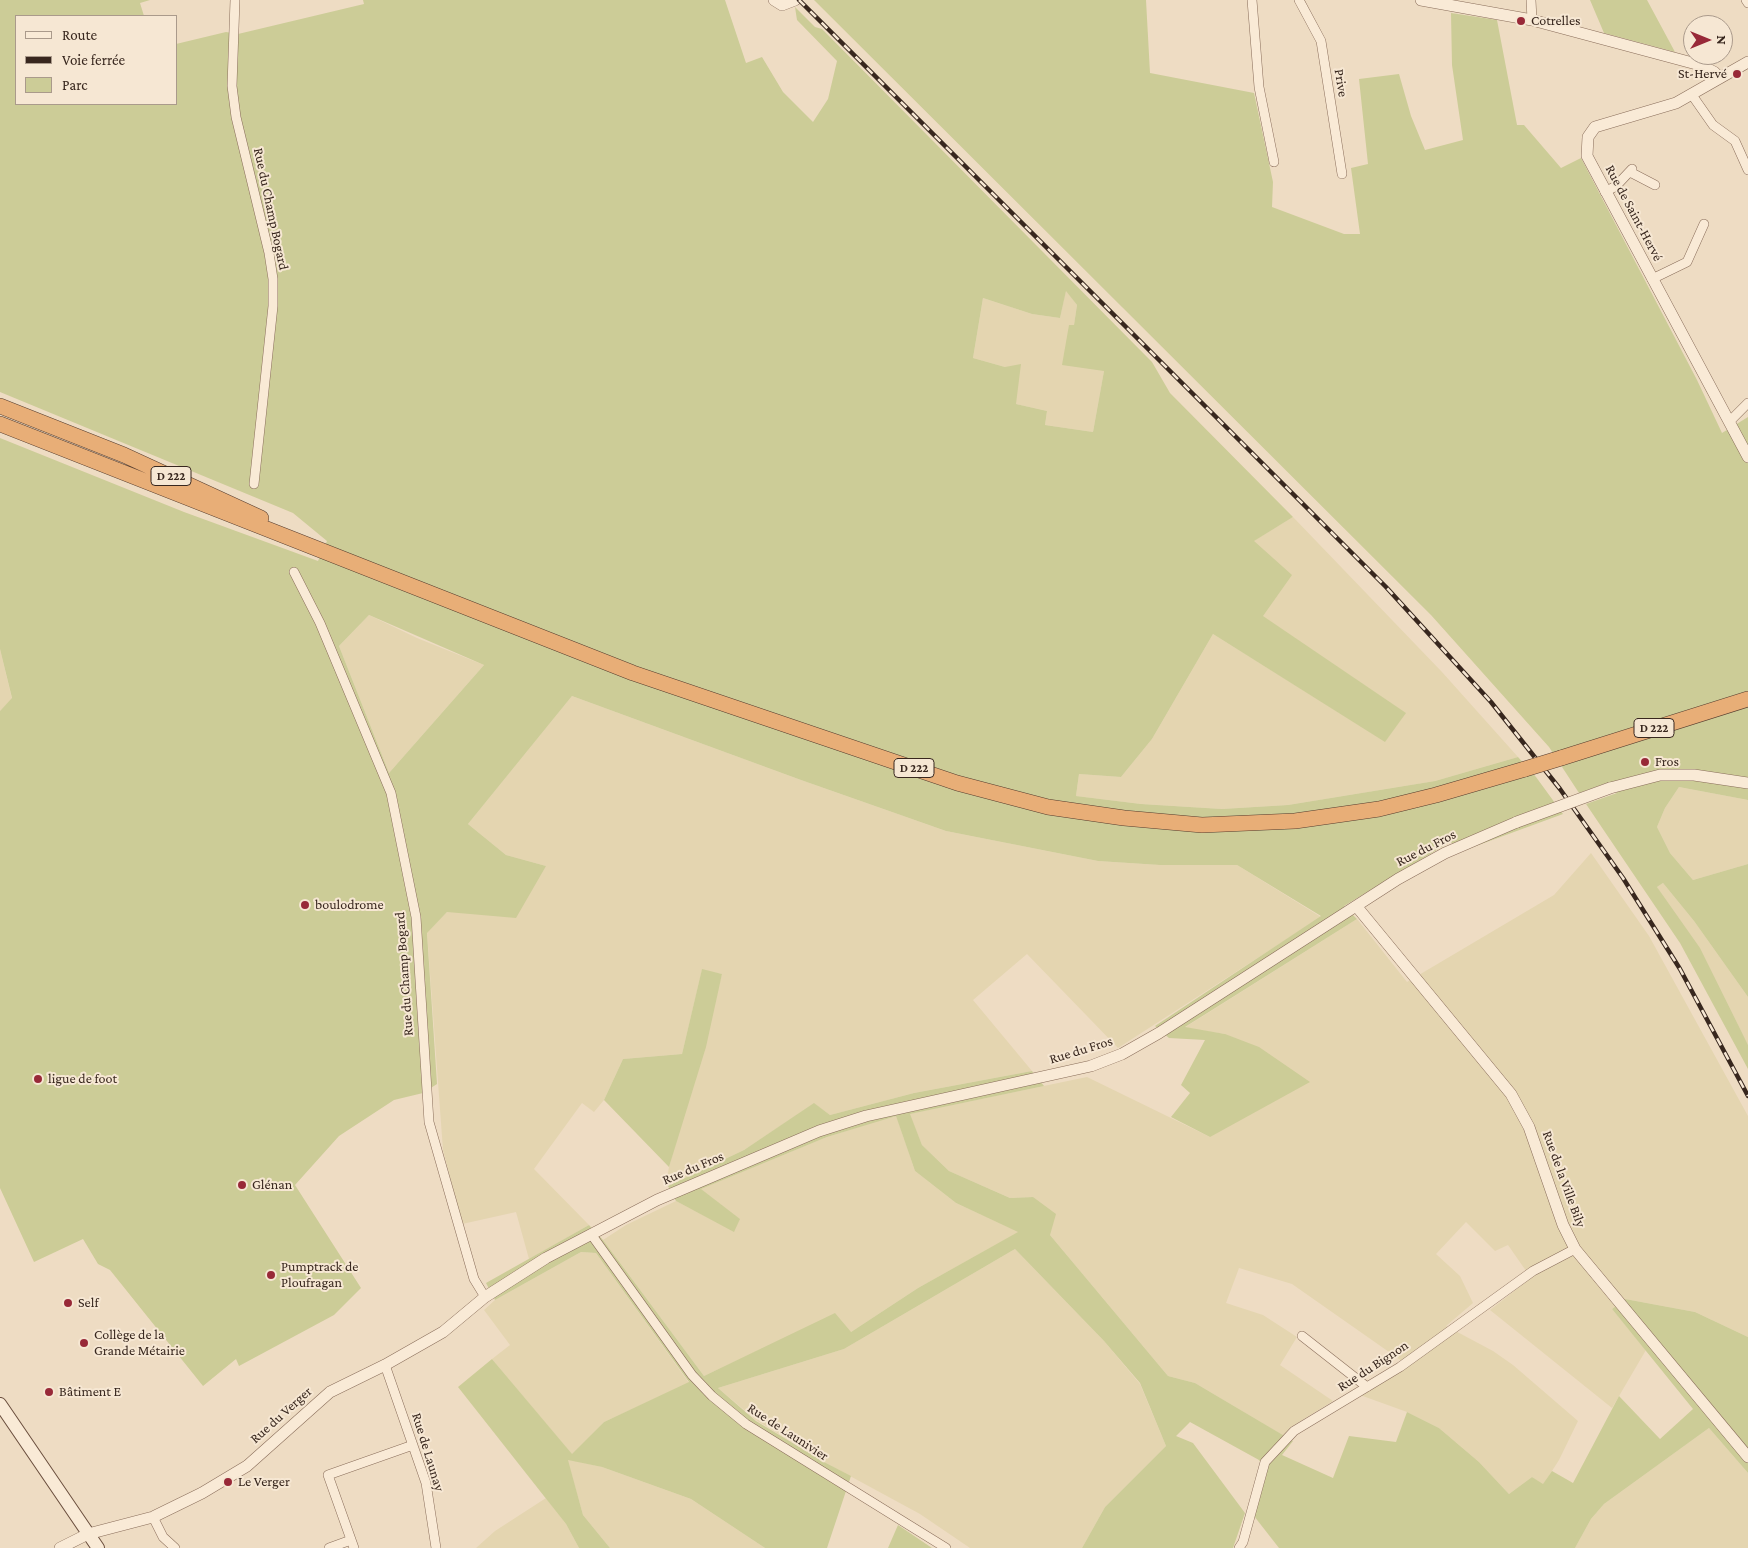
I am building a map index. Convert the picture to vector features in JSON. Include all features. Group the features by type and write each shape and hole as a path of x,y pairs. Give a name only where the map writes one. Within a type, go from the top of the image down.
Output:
{"highway":[{"name":"D 222","path":"3,406 124,455 304,538 329,553"},
{"name":"D 222","path":"0,424 308,547 329,553 633,673 957,783 1048,807 1124,818 1202,825 1295,821 1379,809 1436,795 1525,769 1748,699"},
{"path":"0,430 57,448"}],"main road":[{"path":"0,1404 98,1548"}],"street":[{"name":"Rue du Champ Bogard","path":"235,0 232,86 236,117 269,253 273,279 274,306 254,484"},
{"path":"774,0 790,2"},
{"path":"1252,0 1259,87 1274,162"},
{"name":"Prive","path":"1299,0 1321,41 1342,174"},
{"path":"1421,0 1532,20 1700,65 1714,72 1724,74 1748,68"},
{"path":"1531,0 1532,20"},
{"name":"Rue de Saint-Hervé","path":"1748,62 1676,103 1595,127 1588,137 1587,156 1748,457"},
{"path":"1692,94 1713,125 1735,141 1748,170"},
{"path":"1606,192 1616,186 1631,171 1655,185"},
{"path":"1652,279 1687,262 1704,224"},
{"path":"1730,421 1748,403"},
{"name":"Rue du Champ Bogard","path":"294,572 320,623 391,793 416,917 429,1122 474,1279 485,1297"},
{"name":"Rue du Fros","path":"485,1297 546,1258 657,1200 820,1131 866,1116 1091,1066 1122,1054 1159,1033 1398,879 1445,853 1517,822 1610,788 1660,775 1694,775 1748,783"},
{"name":"Rue de la Ville Bily","path":"1357,907 1511,1094 1529,1127 1563,1225 1575,1249 1748,1458"},
{"name":"Rue de Launivier","path":"591,1234 692,1375 712,1396 746,1424 946,1548"},
{"name":"Rue du Bignon","path":"1239,1548 1243,1542 1266,1462 1294,1431 1400,1367 1534,1271 1575,1249"},
{"name":"Rue du Verger","path":"60,1548 88,1534 153,1517 202,1493 247,1466 330,1392 386,1365 443,1332 485,1297"},
{"path":"1302,1336 1367,1387"},
{"name":"Rue de Launay","path":"386,1365 426,1483 436,1548"},
{"path":"329,1548 352,1544 328,1475 413,1445"},
{"path":"153,1517 163,1537 175,1548"}],"shaded area":[{"path":"1066,290 1077,305 1074,325 1070,325 1104,371 1093,432 1045,425 1047,411 1016,404 1005,367 973,358 983,298 1032,314 1060,318"},
{"path":"1293,517 1442,672 1518,757 1435,781 1288,805 1222,809 1141,804 1076,796 1079,774 1121,777 1152,739 1213,634 1385,741 1405,713 1262,616 1253,541"},
{"path":"369,615 417,638 484,665 389,773 339,646"},
{"path":"0,649 12,699 0,711"},
{"path":"572,696 946,831 1098,861 1160,865 1237,865 1321,917 1118,1048 1027,954 973,1000 1032,1071 914,1093 830,1115 814,1104 744,1150 668,1186 666,1184 669,1167 722,974 702,970 682,1054 623,1059 604,1100 594,1112 582,1103 534,1169 589,1225 529,1259 516,1212 462,1224 443,1150 427,932 447,912 546,866 506,855 468,824"},
{"path":"1679,787 1748,800 1748,864 1693,880 1670,853 1657,827 1665,808"},
{"path":"1591,853 1649,936 1748,1116 1748,1337 1695,1312 1625,1299 1612,1309 1646,1350 1612,1408 1490,1310 1531,1278 1508,1245 1495,1251 1466,1222 1436,1254 1460,1276 1473,1303 1446,1326 1493,1351 1513,1365 1578,1421 1559,1460 1543,1485 1532,1477 1509,1494 1479,1462 1439,1428 1407,1412 1360,1395 1409,1366 1292,1284 1239,1268 1226,1303 1263,1315 1297,1337 1280,1365 1333,1401 1291,1427 1284,1436 1195,1383 1168,1376 1050,1235 1033,1197 1010,1198 949,1171 922,1145 909,1114 1087,1077 1210,1137 1225,1034 1184,1028 1357,919 1407,982 1554,895"},
{"path":"1663,883 1694,921 1748,997 1748,1045 1657,887"},
{"path":"896,1115 915,1171 956,1203 1019,1232 918,1288 851,1332 764,1348 704,1376 603,1240 626,1225 676,1201 734,1231 739,1219 700,1189 827,1137"},
{"path":"1015,1249 1104,1341 1140,1384 1166,1446 1105,1507 1082,1548 970,1548 920,1514 826,1463 756,1420 718,1388 844,1349"},
{"path":"581,1252 596,1253 689,1383 604,1422 572,1455 492,1359 510,1345 484,1310 495,1300"},
{"path":"1709,1428 1748,1473 1748,1548 1575,1548 1591,1519 1604,1504"},
{"path":"567,1459 602,1467 691,1499 765,1548 610,1548 583,1515"},
{"path":"546,1498 566,1524 579,1548 476,1548 495,1531"}],"green space":[{"path":"0,0 150,0 140,3 144,15 15,15 15,105 178,105 178,44 226,32 238,34 364,4 363,0 725,0 746,63 762,57 783,92 813,122 828,99 837,61 797,20 795,7 815,27 822,29 1152,362 1170,393 1293,517 1254,541 1292,575 1263,616 1406,713 1385,742 1213,634 1152,739 1121,777 1079,774 1076,796 1141,804 1222,809 1288,805 1435,781 1518,757 1536,777 1563,814 1465,850 1450,842 1344,906 1357,919 1185,1027 1225,1034 1259,1047 1310,1082 1210,1137 1171,1117 1190,1093 1181,1085 1205,1040 1169,1038 1155,1026 1321,916 1237,865 1160,865 1098,861 946,831 572,696 468,824 506,855 546,866 516,918 447,912 427,933 437,1084 423,1093 394,1100 339,1136 295,1185 361,1288 334,1315 239,1366 236,1359 203,1386 110,1270 98,1264 83,1239 34,1262 0,1188 0,711 12,698 0,649 0,438 184,512 318,561 327,541 293,513 0,392","holes":["1066,291 1077,305 1074,325 1069,325 1062,365 1104,371 1093,432 1045,425 1047,411 1016,404 1021,364 1005,367 973,358 983,298 1032,314 1060,318","369,615 484,665 389,773 339,646"]},
{"path":"814,0 1146,0 1150,73 1254,93 1273,182 1272,207 1344,234 1360,234 1351,168 1368,164 1359,79 1399,74 1411,116 1425,150 1463,140 1452,65 1451,13 1497,20 1517,125 1524,125 1561,168 1581,158 1697,380 1722,433 1748,417 1748,800 1679,787 1665,808 1657,827 1670,853 1693,880 1748,864 1748,997 1694,921 1663,883 1657,887 1700,948 1748,1045 1748,1069 1680,943 1586,804 1617,793 1607,783 1579,793 1549,747 1431,615"},
{"path":"1590,0 1647,0 1675,52 1604,33"},
{"path":"702,969 722,974 706,1047 669,1167 604,1100 623,1059 682,1054"},
{"path":"1032,1071 1044,1086 910,1114 922,1145 949,1171 1010,1198 1033,1197 1056,1214 1050,1235 1168,1376 1195,1383 1293,1441 1282,1455 1333,1478 1349,1436 1396,1442 1407,1412 1439,1428 1479,1462 1509,1494 1532,1477 1543,1484 1552,1471 1573,1483 1619,1396 1660,1439 1693,1409 1612,1309 1625,1299 1695,1312 1748,1337 1748,1473 1709,1428 1604,1504 1591,1519 1575,1548 1279,1548 1254,1516 1267,1473 1259,1460 1190,1422 1176,1436 1193,1443 1245,1513 1233,1548 1082,1548 1105,1507 1166,1446 1140,1383 1104,1341 1015,1249 844,1349 718,1388 756,1421 851,1476 827,1548 765,1548 691,1499 602,1467 568,1460 583,1515 610,1548 579,1548 566,1524 458,1387 492,1359 572,1454 604,1422 689,1382 596,1253 581,1252 495,1300 486,1283 589,1225 603,1240 704,1376 835,1313 851,1332 918,1288 1018,1232 956,1203 915,1171 896,1116 827,1137 701,1189 740,1219 734,1232 676,1201 668,1186 744,1150 814,1103 830,1115 914,1093"},
{"path":"898,1525 932,1548 888,1548"}],"railway":[{"path":"799,0 1386,587 1491,702 1560,789 1623,878 1680,969 1748,1096"}],"place":[{"name":"Cotrelles","path":"1521,21"},
{"name":"St-Hervé","path":"1737,74"},
{"name":"Fros","path":"1645,762"},
{"name":"boulodrome","path":"305,905"},
{"name":"ligue de foot","path":"38,1079"},
{"name":"Glénan","path":"242,1185"},
{"name":"Pumptrack de Ploufragan","path":"271,1275"},
{"name":"Self","path":"68,1303"},
{"name":"Collège de la Grande Métairie","path":"84,1343"},
{"name":"Bâtiment E","path":"49,1392"},
{"name":"Le Verger","path":"228,1482"}]}
